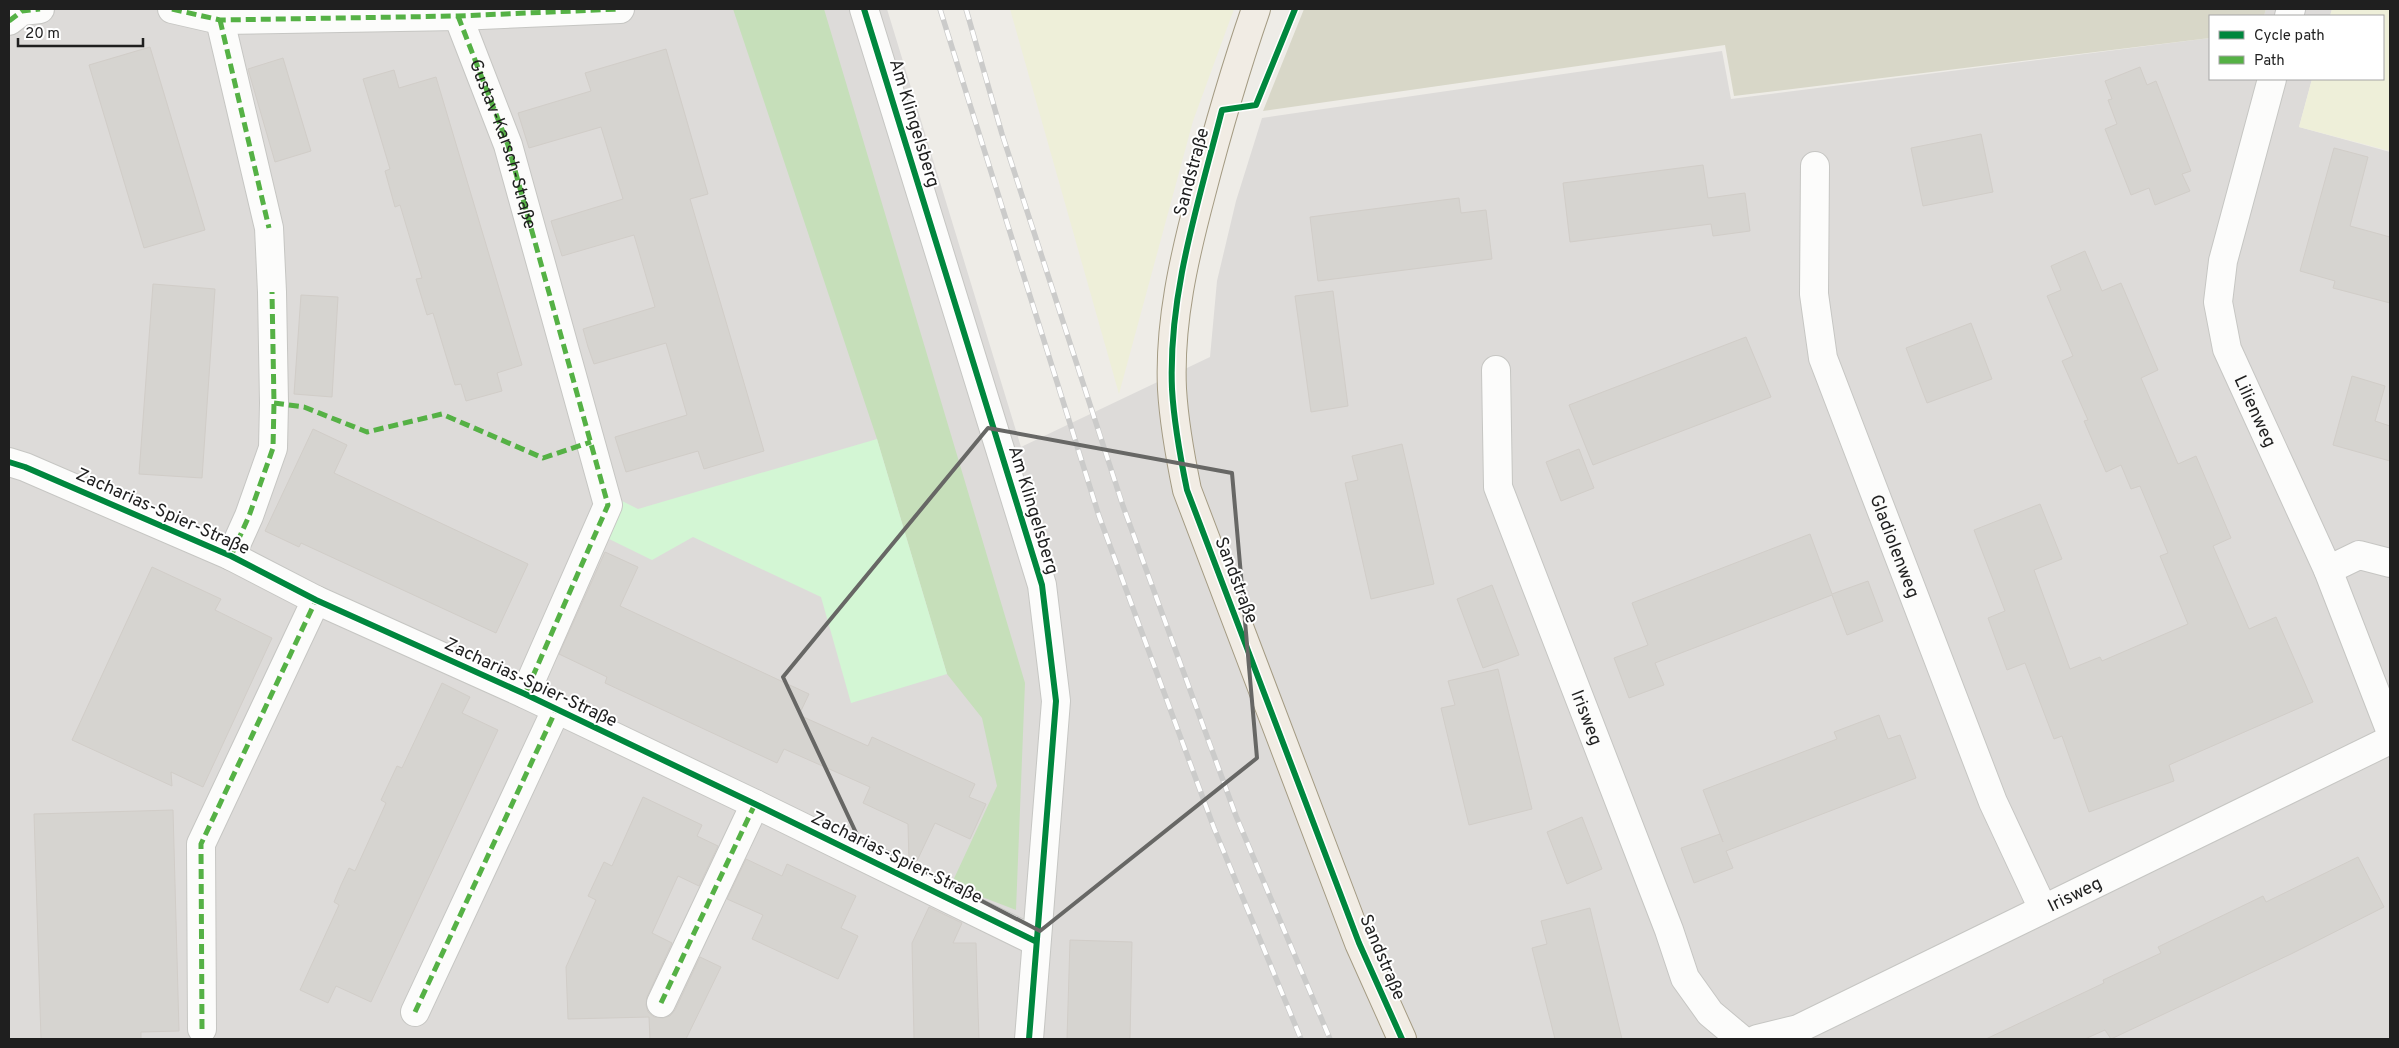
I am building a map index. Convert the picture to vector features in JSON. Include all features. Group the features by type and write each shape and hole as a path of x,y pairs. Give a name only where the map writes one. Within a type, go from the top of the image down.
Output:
{"main road":[{"name":"Sandstraße","path":"1256,9 1222,110 1183,263 1173,347 1172,388 1176,437 1187,490 1359,943 1402,1039"}],"street":[{"path":"9,21 22,11 40,9"},
{"path":"172,9 220,20 458,16 620,9"},
{"name":"Am Klingelsberg","path":"864,9 1042,585 1056,700 1035,941 1029,1039"},
{"name":"Gustav-Karsch-Straße","path":"458,16 508,145 608,505 524,694"},
{"name":"Zacharias-Spier-Straße","path":"220,20 269,228 272,292 274,403 272,448 249,516 231,556"},
{"name":"Lilienweg","path":"2272,80 2223,261 2218,302 2227,349 2328,570 2390,730"},
{"name":"Gladiolenweg","path":"1815,166 1814,294 1823,358 1993,802 2043,909"},
{"name":"Irisweg","path":"1496,370 1498,487 1666,921 1685,978 1710,1013 1741,1039"},
{"name":"Zacharias-Spier-Straße","path":"9,462 25,467 231,556 316,600 524,694 1035,941"},
{"path":"2328,570 2359,555 2390,563"},
{"path":"202,1029 201,844 316,600"},
{"name":"Zacharias-Spier-Straße","path":"415,1012 556,710"},
{"name":"Irisweg","path":"1757,1039 1798,1029 2390,740"},
{"path":"661,1003 755,804"}],"highlighted area":[{"path":"988,428 1232,473 1257,758 1040,931 858,837 783,677"}],"shaded area":[{"path":"9,9 887,9 1021,447 1210,357 1217,281 1236,201 1262,118 1722,51 1731,99 2209,38 2209,80 2312,80 2299,127 2390,152 2390,1039 9,1039"},
{"path":"1304,9 2266,9 2264,15 2209,15 2209,38 1734,96 1725,45 1263,111"},
{"path":"2266,9 2332,9 2330,15 2264,15"}],"green space":[{"path":"733,9 824,9 1025,683 1016,910 951,885 997,786 982,718 947,674 877,439"},
{"path":"1010,9 1234,9 1193,121 1119,394"},
{"path":"2332,9 2390,9 2390,151 2299,127 2312,80 2384,80 2384,15 2330,15"},
{"path":"877,439 947,674 851,703 821,597 693,537 652,560 605,537 622,501 638,509"}],"building":[{"path":"150,47 205,230 144,248 89,65"},
{"path":"666,49 708,194 690,199 764,451 704,469 698,451 626,472 615,437 687,415 666,343 594,364 588,347 583,329 655,307 634,235 562,256 551,221 623,199 601,127 529,148 518,113 591,91 585,73"},
{"path":"283,58 311,151 275,162 248,69"},
{"path":"2140,67 2147,85 2156,81 2191,171 2182,174 2190,191 2155,205 2149,188 2131,195 2105,129 2117,124 2108,100 2112,99 2105,81"},
{"path":"394,70 399,88 436,77 522,365 497,373 502,391 466,401 461,384 455,385 433,313 427,315 416,279 422,278 400,205 395,207 385,171 390,169 363,79"},
{"path":"1981,134 1993,192 1923,206 1911,148"},
{"path":"2334,148 2368,157 2350,226 2390,237 2390,303 2333,288 2335,281 2300,271"},
{"path":"1703,165 1708,198 1745,193 1750,231 1713,236 1711,224 1570,242 1563,183"},
{"path":"1459,198 1461,213 1486,210 1492,259 1318,281 1310,217"},
{"path":"2085,251 2102,291 2121,283 2158,370 2141,378 2178,464 2196,456 2231,538 2213,546 2249,629 2276,617 2313,702 2169,765 2174,781 2089,812 2062,736 2054,739 2025,663 2007,670 1988,618 2005,611 1974,530 2040,504 2062,559 2034,570 2070,669 2100,657 2102,661 2188,624 2160,556 2168,553 2140,486 2131,489 2121,465 2106,472 2084,421 2088,420 2062,361 2073,356 2047,296 2061,290 2051,266"},
{"path":"153,284 215,289 202,478 139,474"},
{"path":"1333,291 1348,406 1311,412 1295,296"},
{"path":"301,295 338,297 332,397 294,394"},
{"path":"1971,323 1992,379 1927,403 1906,348"},
{"path":"1746,337 1771,397 1593,465 1569,405"},
{"path":"2352,376 2385,386 2375,421 2390,426 2390,461 2333,445"},
{"path":"313,429 347,445 334,473 528,564 496,633 301,543 299,547 265,531"},
{"path":"1402,444 1434,584 1371,599 1345,483 1358,480 1352,456"},
{"path":"1579,449 1594,488 1561,501 1546,462"},
{"path":"1810,534 1832,594 1868,581 1883,621 1847,635 1832,595 1655,663 1664,685 1629,698 1614,658 1648,645 1632,603"},
{"path":"605,552 638,567 620,606 809,694 799,715 868,746 872,737 975,784 969,797 986,804 970,839 935,823 915,865 909,862 908,824 863,803 870,787 784,749 777,763 605,683 607,677 559,654"},
{"path":"152,567 221,599 215,610 272,638 203,787 171,772 172,786 72,740"},
{"path":"1492,585 1519,655 1483,668 1457,599"},
{"path":"1498,669 1532,809 1469,825 1441,708 1455,705 1448,681"},
{"path":"442,683 470,697 462,713 498,730 371,1002 336,986 328,1003 300,990 339,905 334,902 341,885 349,868 355,871 386,803 381,800 397,766 402,768"},
{"path":"1879,715 1888,739 1900,735 1916,778 1726,851 1733,868 1694,883 1681,848 1720,834 1703,790 1837,739 1834,732"},
{"path":"643,797 702,825 697,836 718,846 699,886 678,876 652,933 672,943 647,997 646,1005 648,1012 654,1017 663,1018 670,1016 675,1010 700,957 721,967 686,1039 650,1039 649,1017 568,1019 566,967 596,900 588,896 604,862 612,866"},
{"path":"173,810 179,1031 141,1032 141,1039 41,1039 34,814"},
{"path":"1582,817 1602,869 1567,884 1547,832"},
{"path":"2358,857 2384,907 2291,954 2111,1039 2105,1030 2085,1039 1986,1039 2104,983 2103,980 2161,953 2158,947 2263,896 2266,902"},
{"path":"746,859 782,876 787,864 856,896 841,928 858,936 838,979 752,939 763,915 727,899"},
{"path":"929,907 962,923 953,943 976,943 979,1039 914,1039 912,943"},
{"path":"1590,908 1622,1039 1555,1039 1532,948 1547,944 1541,921"},
{"path":"1070,940 1132,942 1130,1039 1067,1039"}],"railway":[{"path":"940,9 1099,516 1214,828 1301,1039"},
{"path":"966,9 1002,134 1123,506 1236,816 1330,1039"}],"marked path":[{"path":"9,21 22,11 40,9"},
{"path":"172,9 220,20 458,16 620,9"},
{"path":"458,16 508,145 608,505 525,694"},
{"path":"220,20 269,228"},
{"path":"231,556 249,516 273,448 272,292"},
{"path":"274,403 304,407 367,432 442,414 543,458 591,442"},
{"path":"202,1029 201,844 316,600"},
{"path":"415,1012 556,710"},
{"path":"661,1003 755,804"}],"cycle path":[{"path":"864,9 1042,585 1056,701 1029,1039"},
{"path":"1295,9 1256,105 1222,110 1195,213 1180,283 1172,353 1174,414 1187,490 1359,943 1402,1039"},
{"path":"9,462 25,467 231,556 316,600 525,694 1035,941"}]}
